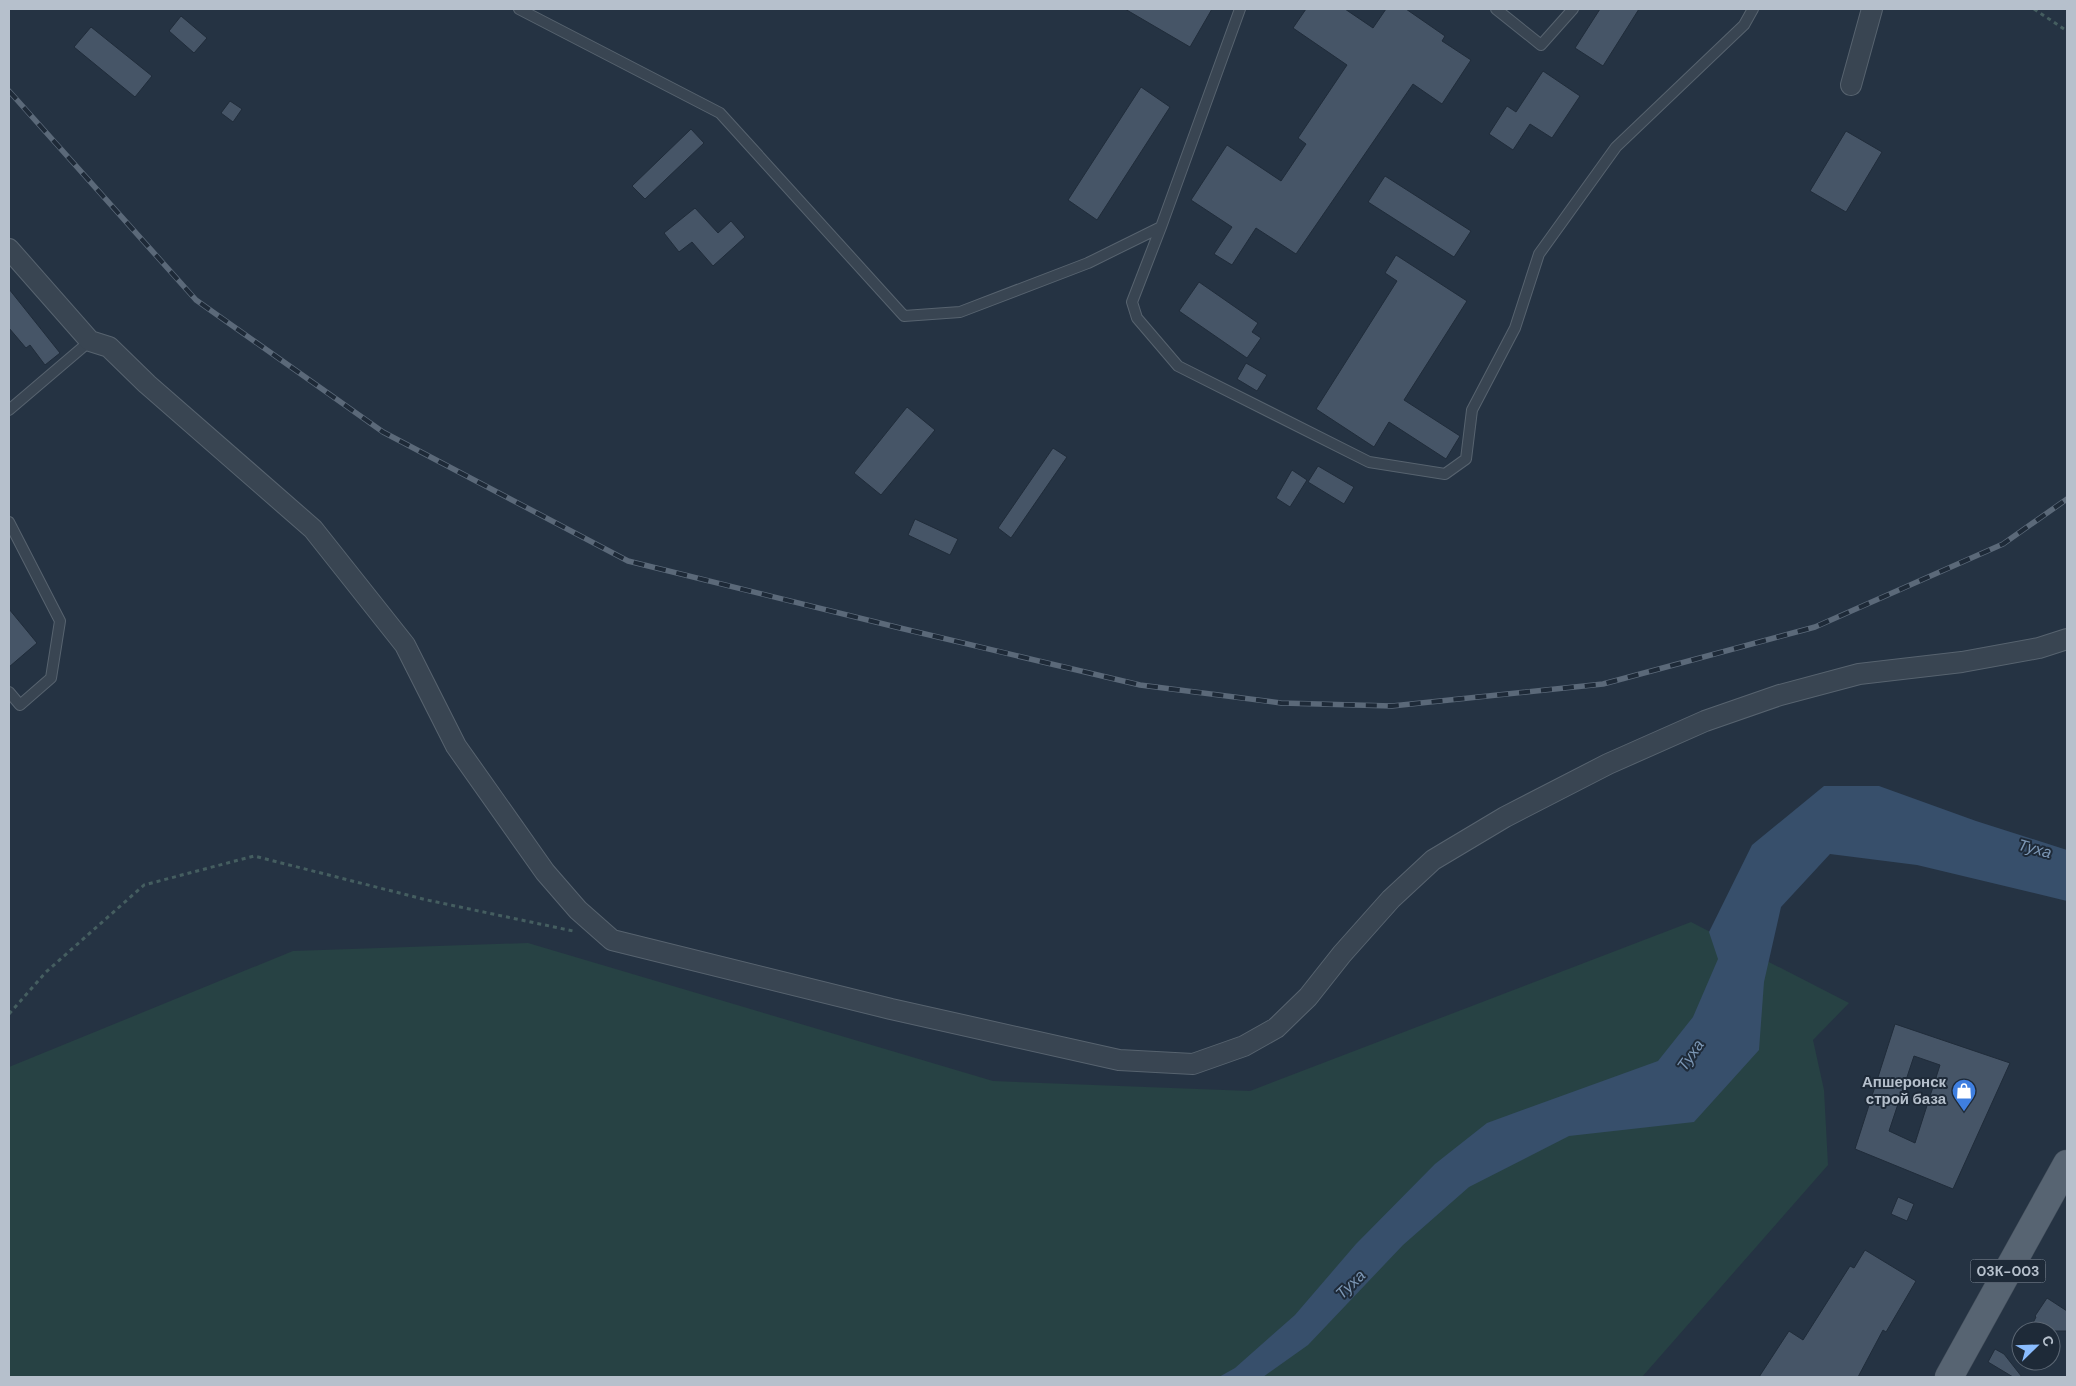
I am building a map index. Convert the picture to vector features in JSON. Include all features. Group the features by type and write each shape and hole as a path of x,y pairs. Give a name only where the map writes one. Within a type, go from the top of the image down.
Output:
{"main road":[{"name":"03К-003","path":"1949,1377 2067,1164"}],"street":[{"path":"1851,85 1872,9"},
{"path":"9,249 90,341 109,347 147,384 313,529 405,645 456,746 545,872 578,910 612,940 891,1009 1119,1060 1193,1064 1244,1046 1276,1028 1308,997 1342,954 1392,899 1433,860 1505,817 1608,764 1705,721 1780,695 1859,674 1962,662 2040,648 2067,639"}],"lane":[{"path":"519,9 720,113 904,316 960,312 1088,263 1161,227"},
{"path":"1240,9 1132,302 1137,318 1178,366 1369,462 1445,474 1466,458 1472,410 1515,328 1539,254 1616,147 1744,25 1753,9"},
{"path":"1496,9 1541,45 1572,9"},
{"path":"9,410 90,341"},
{"path":"9,522 60,621 51,678 20,705 9,692"}],"path":[{"path":"2034,9 2067,30"},
{"path":"9,1014 46,972 144,885 254,856 427,900 573,932"}],"green space":[{"path":"1691,922 1849,1003 1813,1040 1824,1090 1828,1165 1642,1377 9,1377 9,1067 293,951 528,943 993,1081 1250,1091"}],"water":[{"name":"Туха","path":"1824,786 1879,786 1976,821 2067,850 2067,901 1917,865 1830,854 1781,907 1764,982 1759,1050 1694,1122 1569,1136 1469,1187 1403,1245 1308,1345 1263,1377 1219,1377 1235,1368 1295,1315 1356,1244 1435,1164 1487,1123 1658,1061 1693,1017 1718,959 1709,932 1752,845"}],"building":[{"path":"1125,9 1212,9 1190,47"},
{"path":"1306,9 1345,9 1373,28 1386,9 1406,9 1445,36 1442,41 1471,60 1442,104 1413,84 1296,254 1256,228 1232,265 1214,254 1232,227 1191,200 1227,145 1281,181 1306,144 1298,138 1347,65 1293,28"},
{"path":"1600,9 1639,9 1603,66 1575,48"},
{"path":"181,16 207,38 194,53 169,31"},
{"path":"91,27 152,76 135,97 74,47"},
{"path":"1543,71 1580,96 1552,138 1530,124 1513,150 1489,134 1507,106 1516,112"},
{"path":"1141,87 1170,107 1097,220 1068,200"},
{"path":"230,101 242,109 233,122 221,113"},
{"path":"691,129 704,143 645,199 632,186"},
{"path":"1846,131 1882,152 1846,212 1810,191"},
{"path":"1385,176 1471,231 1454,257 1368,202"},
{"path":"695,208 718,233 731,221 745,237 713,266 692,242 679,252 664,233"},
{"path":"1396,255 1467,301 1404,400 1460,436 1446,459 1389,422 1374,447 1316,409 1397,281 1385,273"},
{"path":"1199,282 1258,323 1252,332 1261,338 1247,358 1179,311"},
{"path":"9,289 60,353 45,365 30,345 26,348 9,328"},
{"path":"1246,363 1267,375 1257,391 1237,379"},
{"path":"907,407 935,430 881,495 854,473"},
{"path":"1053,448 1067,457 1011,538 998,528"},
{"path":"1318,466 1354,487 1344,504 1308,482"},
{"path":"1292,470 1307,480 1290,507 1276,498"},
{"path":"915,519 958,539 950,555 908,535"},
{"path":"9,609 37,643 9,667"},
{"path":"1895,1024 2010,1063 1953,1189 1855,1149","holes":["1914,1056 1940,1065 1915,1143 1889,1131"]},
{"path":"1898,1197 1914,1204 1907,1221 1891,1214"},
{"path":"1865,1250 1916,1281 1886,1332 1883,1330 1858,1377 1759,1377 1789,1331 1803,1340 1850,1266 1854,1268"},
{"path":"2047,1298 2067,1311 2067,1331 2061,1331 2061,1321 2034,1321 2035,1316"},
{"path":"1995,1349 2004,1354 2011,1363 2011,1371 2017,1371 2022,1377 2013,1377 1988,1362"}],"railway":[{"path":"9,91 196,300 383,432 628,561 1140,685 1281,703 1392,706 1603,684 1815,627 2003,544 2067,499"}],"place":[{"name":"Апшеронск строй база","path":"1964,1112"}]}
